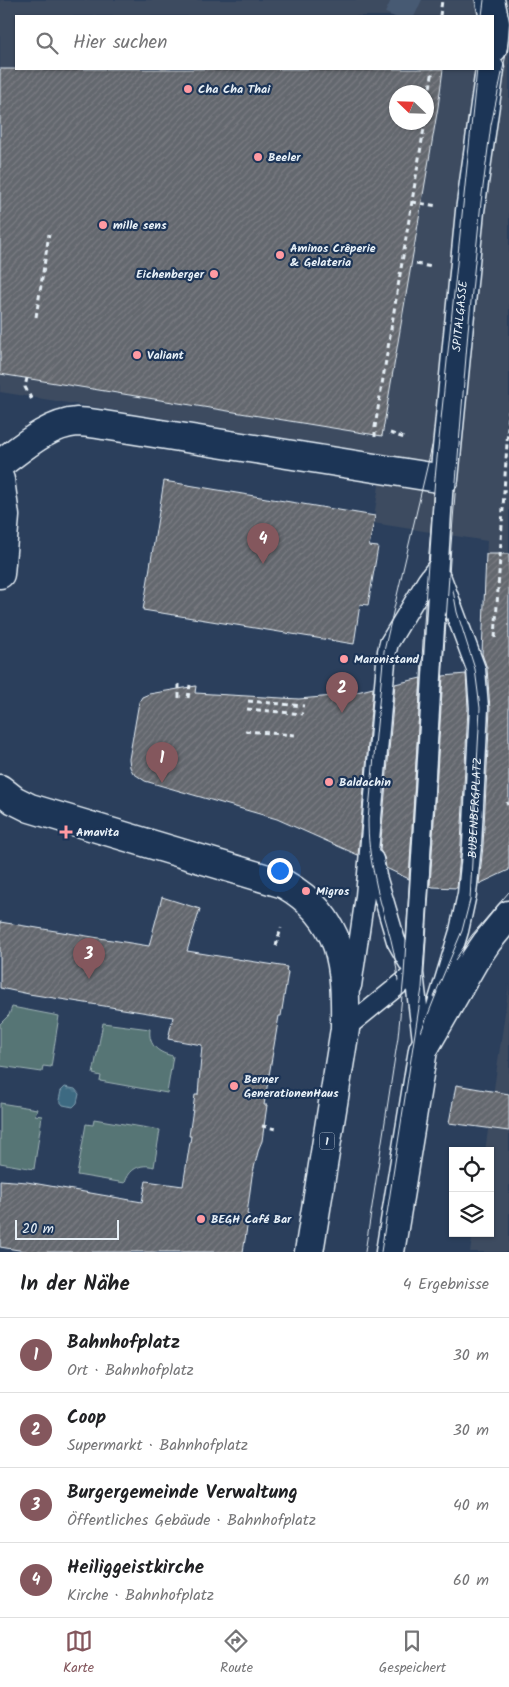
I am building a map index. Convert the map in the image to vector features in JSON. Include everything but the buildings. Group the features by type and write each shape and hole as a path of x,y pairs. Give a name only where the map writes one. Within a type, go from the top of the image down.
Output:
{"street":[{"path":"490,0 493,15"},
{"path":"494,41 509,5"},
{"path":"494,18 494,41"},
{"name":"SPITALGASSE","path":"444,479 465,263 490,70"},
{"path":"0,464 49,431 69,423 78,422 444,479"},
{"path":"0,480 5,516 0,574"},
{"name":"BUBENBERGPLATZ","path":"0,789 14,800 30,808 284,884 306,898 318,909 331,929 338,948 345,994 345,1029 308,1252"},
{"name":"BUBENBERGPLATZ","path":"390,1252 423,1050 474,961 505,924"}],"lane":[{"name":"SPITALGASSE","path":"438,566 444,479"},
{"name":"BUBENBERGPLATZ","path":"345,1029 365,896 387,651 389,643 427,580 438,566"},
{"name":"BUBENBERGPLATZ","path":"423,1050 414,973 438,566"},
{"name":"BUBENBERGPLATZ","path":"423,1050 465,908 472,845 479,708 476,669 448,598 438,566"},
{"name":"BUBENBERGPLATZ","path":"371,816 371,846 377,876 396,941 414,973"},
{"path":"345,1029 414,973"}],"path":[{"path":"440,15 442,0"},
{"path":"431,85 433,70"},
{"path":"375,434 424,130"},
{"path":"412,202 422,204"},
{"path":"36,317 49,234"},
{"path":"25,387 27,378"},
{"path":"494,647 509,411"},
{"path":"179,684 179,698"},
{"path":"188,698 190,685"},
{"path":"248,701 304,706"},
{"path":"247,710 304,714"},
{"path":"245,731 295,735"},
{"path":"276,946 281,928"},
{"path":"262,1126 276,1129"}],"shaded area":[{"path":"0,0 509,0 509,649 482,645 487,541 373,523 384,454 0,392"},
{"path":"509,985 509,1252 470,1252 472,1237 494,1237 494,1147 486,1147"}],"green space":[{"path":"12,1007 59,1016 51,1067 43,1066 42,1072 0,1066 0,1024 9,1015"},
{"path":"103,1023 150,1029 151,1040 156,1048 163,1053 173,1056 167,1093 100,1081 101,1076 93,1074"},
{"path":"0,1103 37,1109 35,1115 42,1116 34,1169 0,1163"},
{"path":"94,1119 160,1130 154,1167 144,1166 136,1168 129,1174 125,1183 77,1175 86,1124 93,1125"}],"water":[{"path":"65,1087 75,1089 79,1094 77,1103 73,1107 63,1105 59,1100 61,1091"}],"tunnel":[{"path":"391,0 424,15"}],"tram line":[{"path":"482,15 484,0"},
{"path":"381,1252 422,988 451,545 468,331 491,125 509,40"},
{"path":"365,1252 398,1037 404,975 426,589 435,478 477,70"},
{"path":"398,981 394,953 373,867 368,820 384,651 432,446"},
{"path":"434,997 462,931 470,900 480,708 475,669 457,612 453,590"},
{"path":"455,960 472,935 509,892"},
{"path":"421,1032 437,992"}],"place":[{"name":"Cha Cha Thai","path":"188,89"},
{"name":"Beeler","path":"258,157"},
{"name":"mille sens","path":"103,225"},
{"name":"Aminos Crêperie & Gelateria","path":"280,255"},
{"name":"Eichenberger","path":"214,274"},
{"name":"Valiant","path":"137,355"},
{"name":"Heiliggeistkirche","path":"263,564"},
{"name":"Maronistand","path":"344,659"},
{"name":"Coop","path":"342,713"},
{"name":"Baldachin","path":"329,782"},
{"name":"Bahnhofplatz","path":"162,783"},
{"name":"Amavita","path":"66,832"},
{"name":"Migros","path":"306,891"},
{"name":"Burgergemeinde Verwaltung","path":"89,979"},
{"name":"Berner GenerationenHaus","path":"234,1086"},
{"name":"BEGH Café Bar","path":"201,1219"}]}
